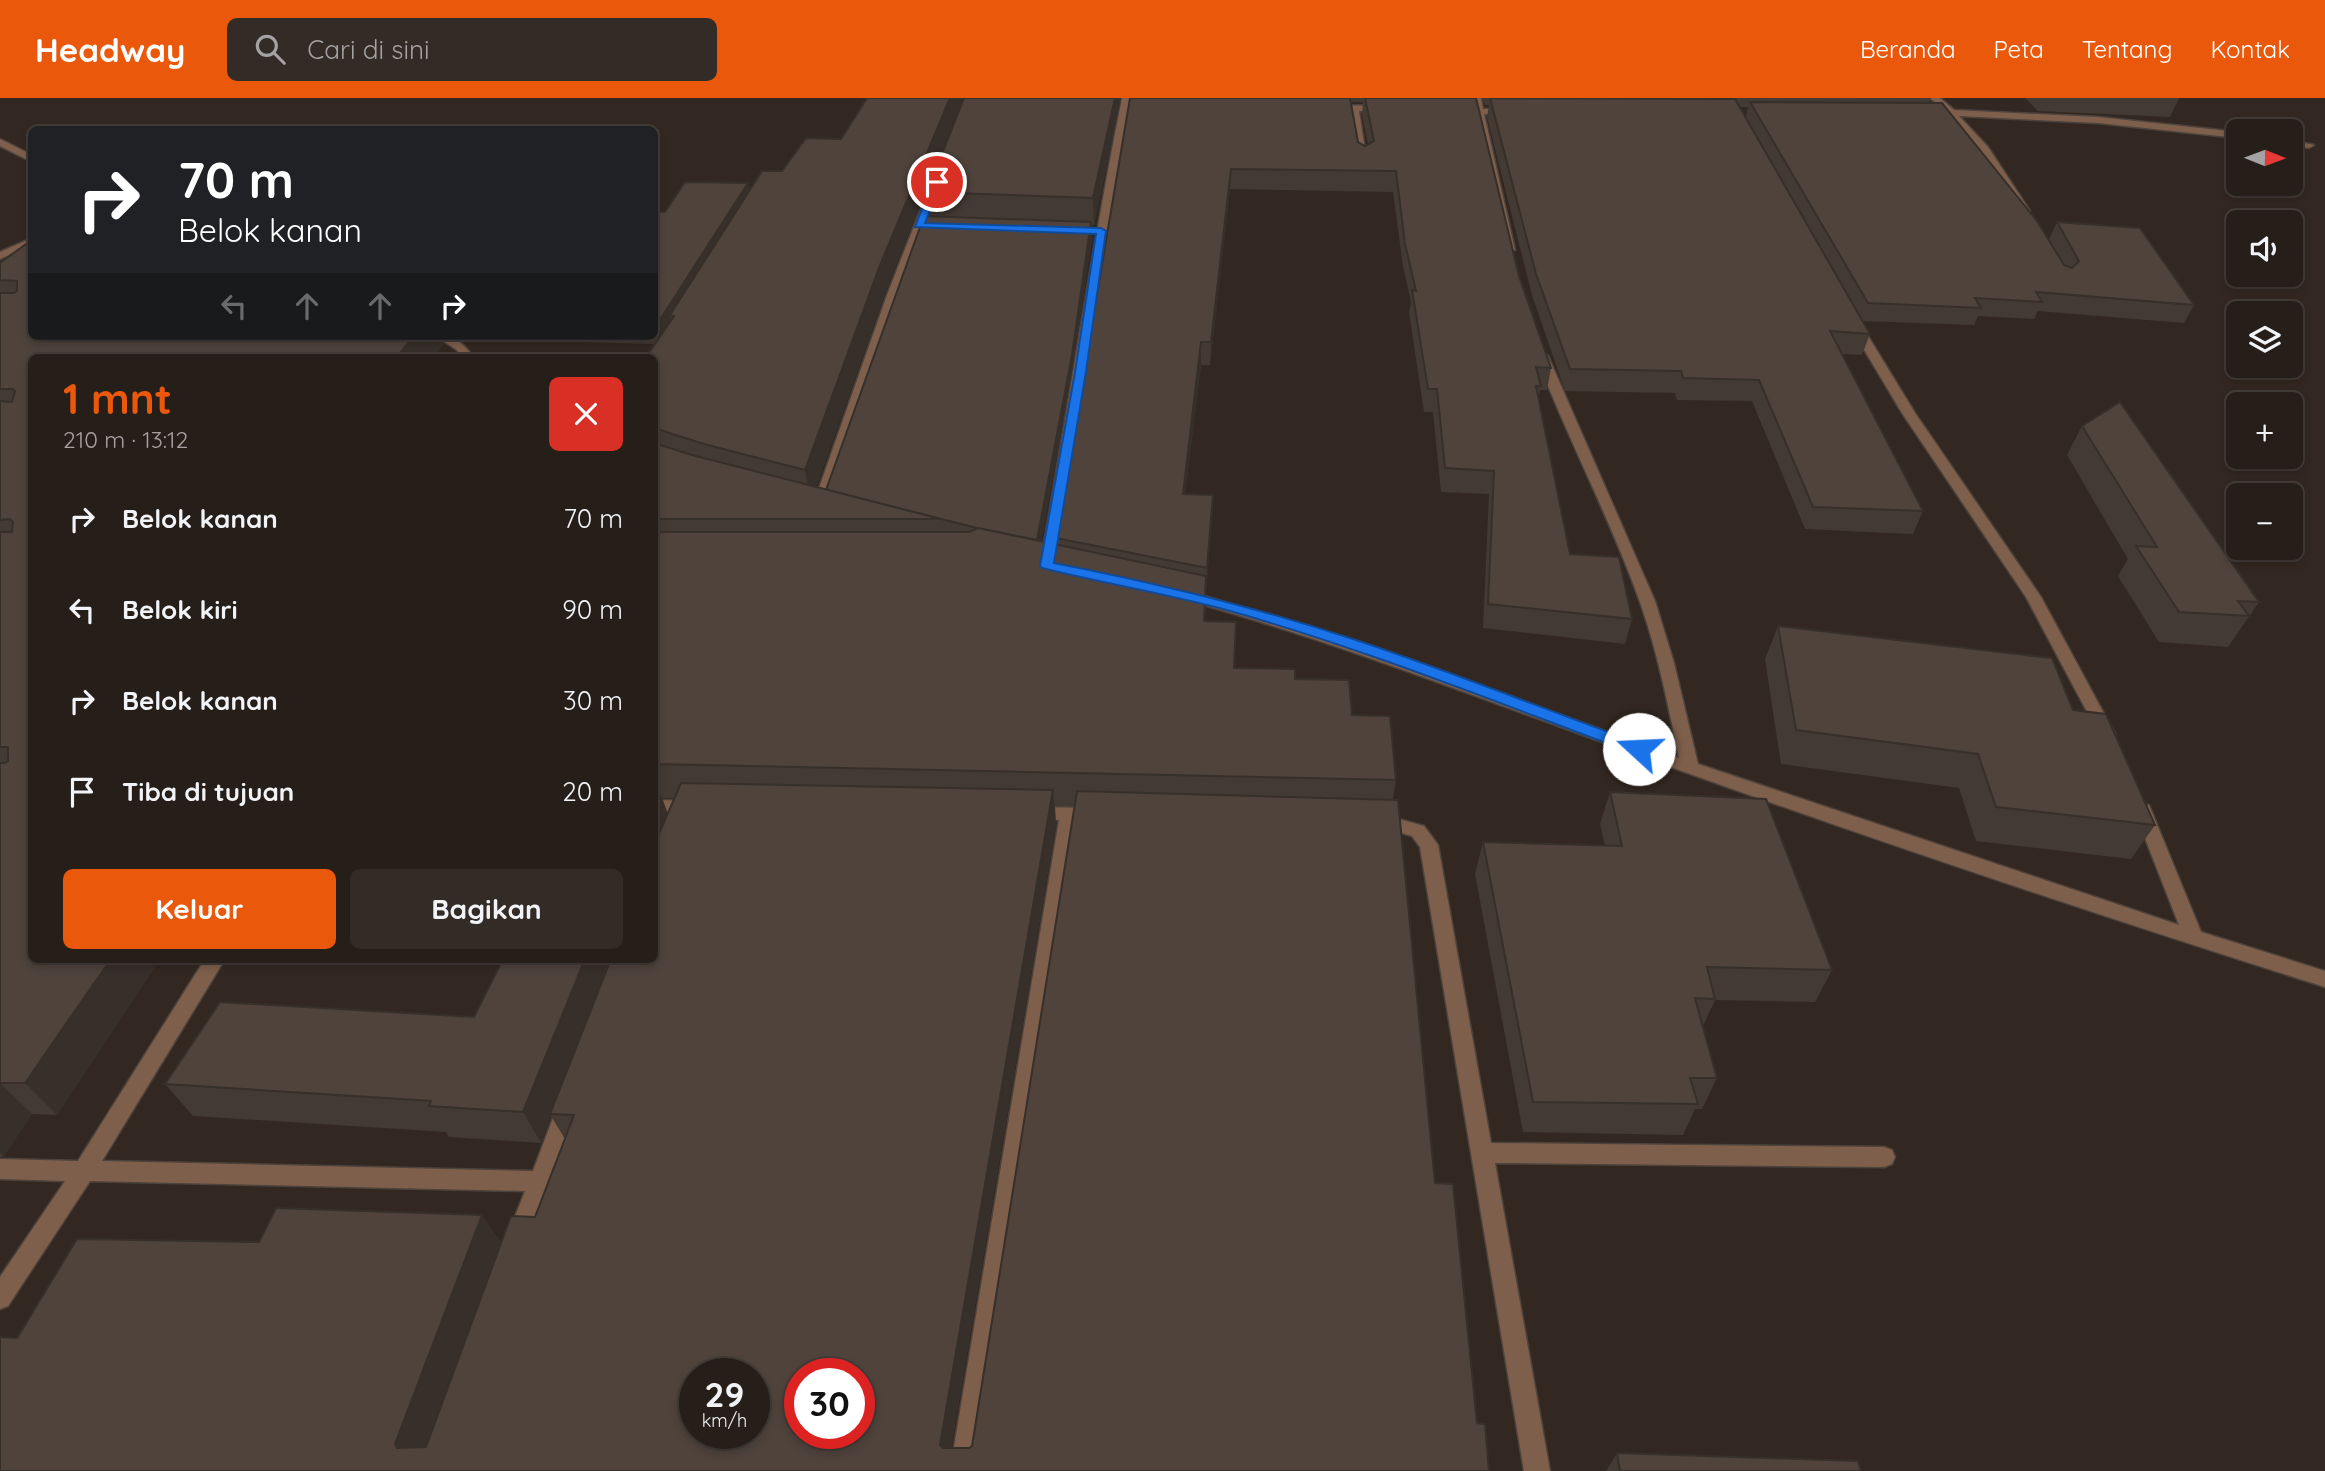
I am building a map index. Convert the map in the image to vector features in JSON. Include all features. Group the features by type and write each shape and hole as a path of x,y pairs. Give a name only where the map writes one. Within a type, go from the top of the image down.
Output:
{"street":[{"path":"1936,98 1984,149 2034,226"},
{"path":"1047,566 1081,372 1095,231 1131,101"},
{"path":"1443,110 1478,105 1526,112"},
{"path":"1478,105 1513,257"},
{"path":"1314,107 1392,109"},
{"path":"1354,108 1364,161"},
{"path":"1909,113 2098,120 2226,134"},
{"path":"0,142 28,157"},
{"path":"2303,144 2309,145"},
{"path":"818,511 925,226 942,171"},
{"path":"0,256 28,243"},
{"path":"1846,308 1876,363 2005,553 2057,636 2111,744"},
{"path":"448,340 465,354"},
{"path":"1537,341 1563,411 1649,605 1669,671 1690,767"},
{"path":"1164,590 1354,645 1690,767 2193,938 2325,979"},
{"path":"2138,800 2193,938"},
{"path":"658,807 680,813 710,807"},
{"path":"1014,812 1110,814"},
{"path":"963,1471 1069,813"},
{"path":"1357,820 1400,824 1418,831 1429,845 1537,1471"},
{"path":"0,1298 213,963"},
{"path":"511,1260 575,1090"},
{"path":"1482,1153 1884,1157"},
{"path":"0,1169 540,1181"}],"building":[{"path":"867,98 950,98 880,265 805,470 658,429 658,354 648,354 674,316 670,315 762,171 782,171 806,138 841,139"},
{"path":"964,98 1115,98 1093,198 927,192"},
{"path":"1130,98 1350,98 1358,142 1365,146 1374,141 1365,98 1476,98 1519,276 1551,368 1536,367 1541,386 1536,386 1570,554 1619,557 1632,619 1488,604 1494,471 1445,468 1437,389 1428,389 1412,290 1416,291 1405,244 1396,171 1231,169 1211,342 1201,342 1183,494 1213,495 1207,568 1056,538"},
{"path":"1490,98 1735,99 1870,334 1830,331 1923,511 1813,507 1759,380 1683,378 1681,371 1570,369 1536,274"},
{"path":"1750,102 1942,103 2037,221 2064,265 2072,268 2079,261 2057,222 2140,228 2194,305 2036,292 2042,302 1975,298 1981,308 1868,303"},
{"path":"685,182 748,183 658,323 658,211 665,212"},
{"path":"924,216 1091,222 1072,355 1037,540 977,528 826,490"},
{"path":"28,243 28,340 411,340 399,354 28,354 28,963 108,963 25,1083 0,1083 0,763 8,761 8,747 0,747 0,532 12,532 13,522 10,519 0,520 0,401 12,402 15,391 0,389 0,293 17,291 17,281 0,280 1,262"},
{"path":"2120,402 2226,555 2226,560 2230,560 2259,602 2238,601 2249,616 2179,612 2136,546 2157,547 2082,426"},
{"path":"658,444 692,455 941,519 658,519"},
{"path":"978,528 1206,576 1204,621 1236,622 1234,668 1295,669 1295,679 1349,680 1352,715 1390,716 1396,780 658,764 658,532 969,532"},
{"path":"1778,626 2052,658 2073,710 2106,714 2155,825 1996,807 1978,754 1796,730"},
{"path":"681,783 1053,790 940,1445 943,1448 969,1448 972,1446 1077,791 1398,800 1435,1183 1453,1184 1477,1423 1485,1424 1489,1471 0,1471 0,1337 17,1338 77,1239 259,1242 276,1208 482,1215 395,1444 397,1448 426,1447 511,1216 535,1217 574,1115 550,1114 609,963 658,963 658,836"},
{"path":"1610,792 1766,799 1832,970 1707,967 1715,999 1695,998 1717,1078 1690,1078 1698,1104 1533,1102 1483,842 1622,846"},
{"path":"501,963 583,963 523,1112 429,1106 431,1101 165,1084 220,1002 474,1017"},
{"path":"1617,1453 1858,1461 1861,1471 1620,1471"}],"route":[{"path":"937,182 919,225 1101,231 1081,372 1047,566 1228,606 1354,645 1639,749"}]}
